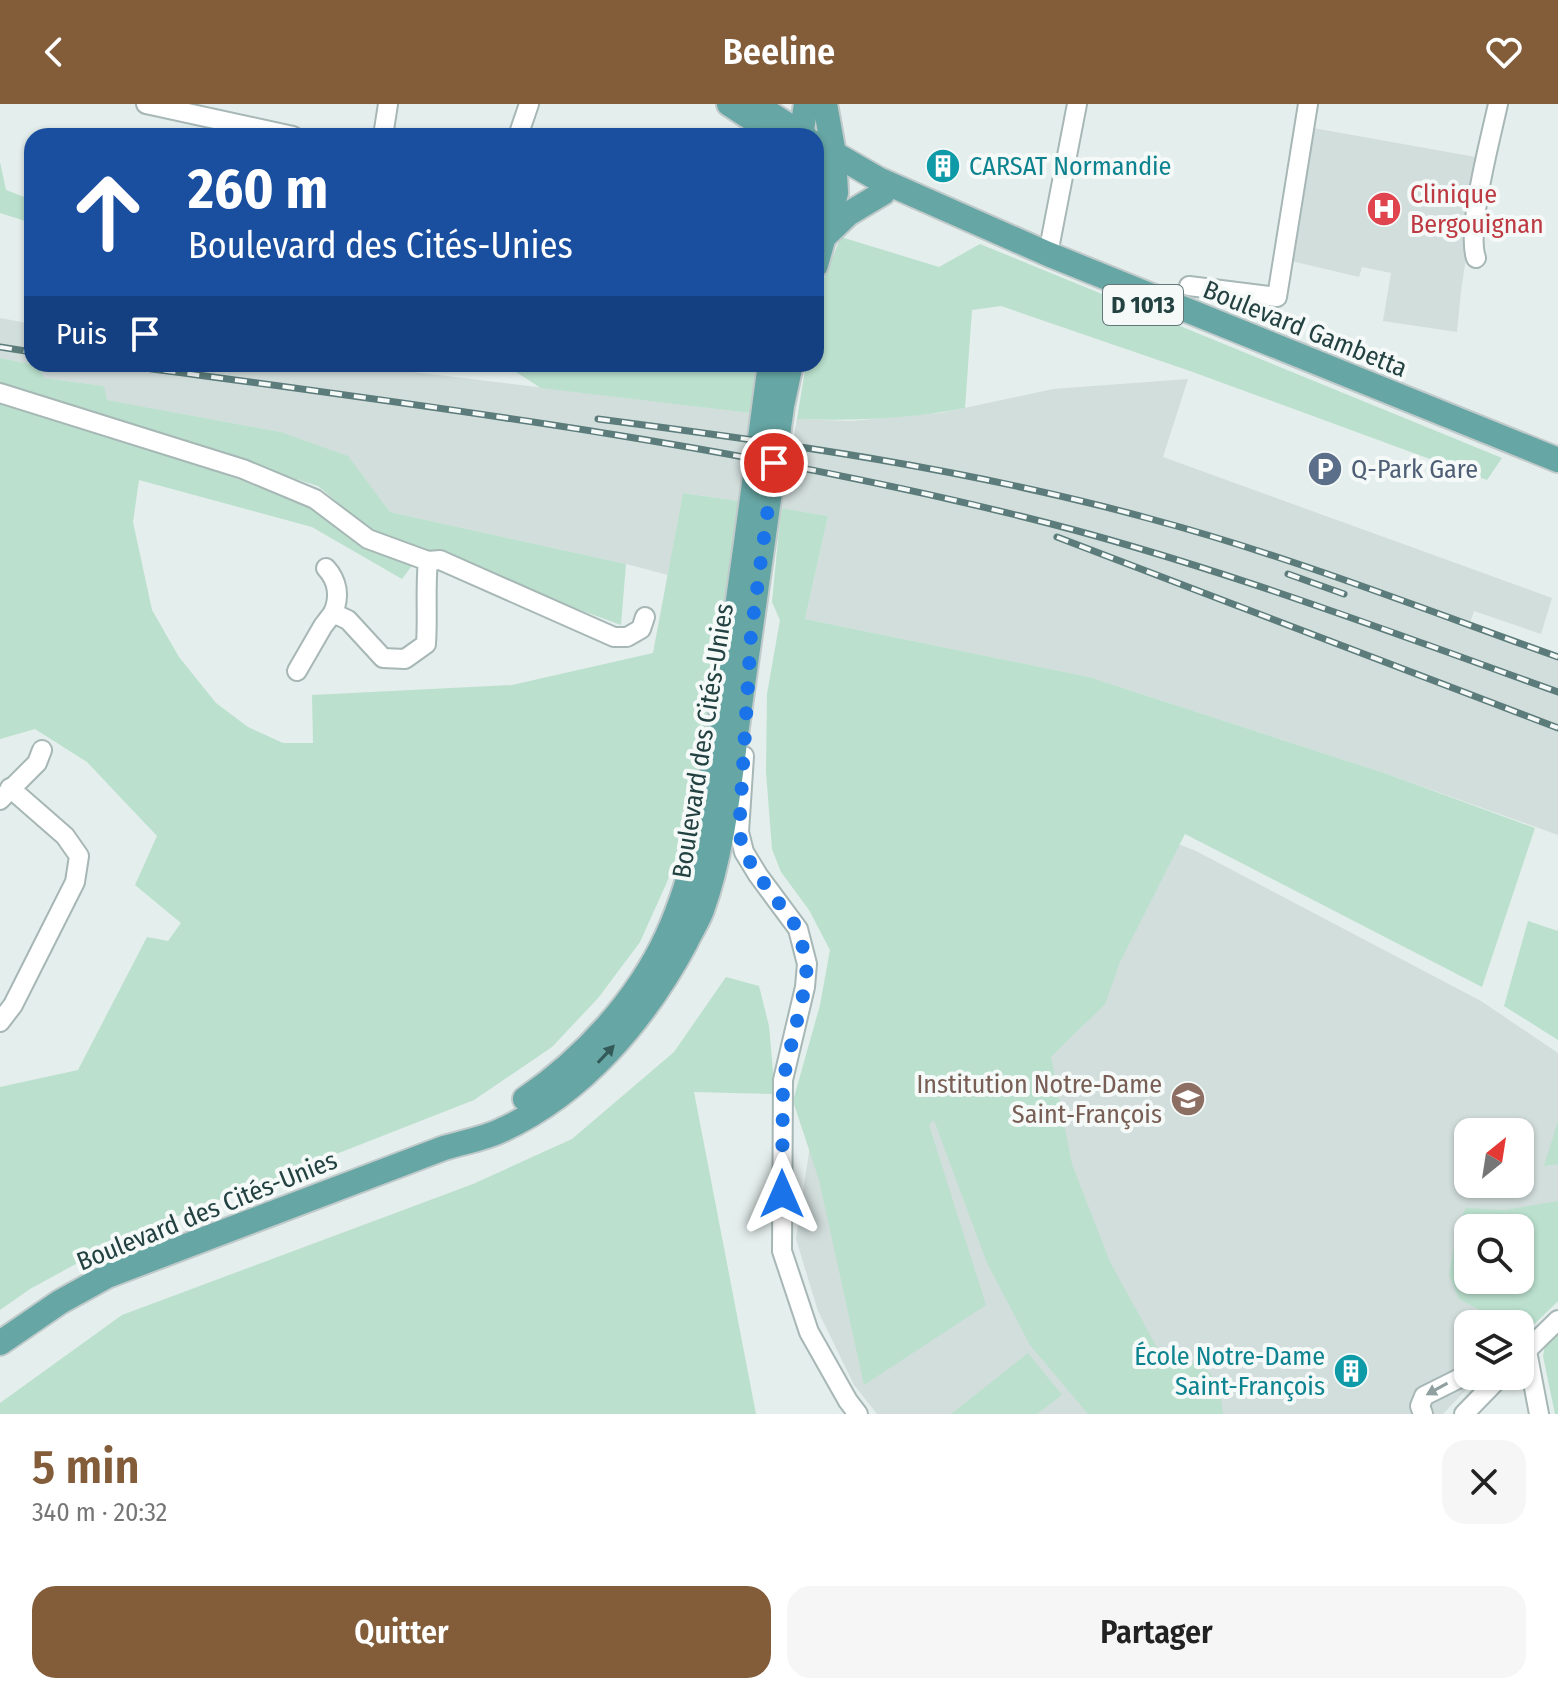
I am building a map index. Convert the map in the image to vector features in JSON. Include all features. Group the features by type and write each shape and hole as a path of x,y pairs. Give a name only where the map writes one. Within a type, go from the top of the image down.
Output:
{"main road":[{"path":"806,104 809,128"},
{"path":"817,128 825,104"},
{"name":"Boulevard Gambetta","path":"754,115 778,128"},
{"name":"Boulevard Gambetta","path":"824,152 918,198 1048,254 1558,460"},
{"name":"D 1013","path":"824,154 883,193 942,222 1404,413 1558,471"},
{"path":"824,179 834,205 824,241"},
{"path":"826,235 848,214 883,193"},
{"name":"Boulevard des Cités-Unies","path":"444,1148 548,1083 578,1056 642,981 670,929 693,868 710,781 769,372"},
{"name":"Boulevard des Cités-Unies","path":"0,1343 60,1302 107,1276 444,1148 500,1131 568,1089 627,1030 669,974 702,911 716,854 789,372"}],"street":[{"path":"146,104 256,128"},
{"path":"384,128 388,104"},
{"path":"521,128 529,104"},
{"path":"1048,254 1077,104"},
{"path":"1189,286 1277,297 1308,104"},
{"path":"1476,258 1473,248 1476,217 1498,104"},
{"path":"0,393 243,469 315,499 368,539 428,561 440,560 614,637 627,637 641,629 645,617"},
{"path":"333,613 348,620 383,658 405,659 426,644 428,561"},
{"path":"297,671 333,613 337,590 334,577 326,568"},
{"path":"751,634 739,832 744,852 798,929 807,964 805,987 783,1080 782,1251 809,1332 858,1414"},
{"path":"0,1022 13,1005 75,882 79,856 65,836 5,794 37,763 42,750"},
{"path":"1534,1344 1558,1320"},
{"path":"1423,1414 1420,1406 1424,1396 1454,1381"},
{"path":"1464,1414 1487,1390"},
{"path":"1533,1390 1539,1414"}],"shaded area":[{"name":"Clinique Bergouignan","path":"1313,128 1481,158 1457,332 1383,321 1391,273 1362,267 1359,277 1283,259"},
{"path":"0,318 24,322 24,363 0,358"},
{"path":"42,372 414,372 750,413 739,501 683,493 668,575 390,512 347,456 281,432 106,400 103,386 44,378"},
{"path":"1188,379 1163,457 1552,598 1541,634 1474,611 1470,623 1558,654 1558,835 1387,774 1089,677 805,619 828,516 781,508 797,419 851,421 941,413 1053,389"},
{"name":"Institution Notre‐Dame Saint‐François","path":"1168,840 1196,851 1481,1001 1558,1053 1558,1301 1534,1324 1534,1310 1454,1310 1454,1390 1466,1390 1443,1414 877,1414 854,1385 818,1311 796,1239 822,1066 856,969"}],"green space":[{"path":"0,162 6,190 24,197 24,220 0,213"},
{"path":"841,237 939,267 980,244 1502,458 1487,480 1190,371 1001,306 972,310 965,408 881,418 797,419 805,372 824,372 824,278"},
{"path":"0,358 24,363 24,372 42,372 44,378 104,386 107,400 281,432 348,456 390,512 626,564 621,625 378,536 318,486 0,385"},
{"path":"516,372 756,372 750,413 541,388"},
{"path":"0,402 127,441 314,505 414,563 402,579 312,527 139,480 133,522 152,610 179,657 216,703 248,727 283,743 313,743 312,695 512,685 653,653 683,493 739,501 698,797 667,882 640,942 599,997 552,1047 474,1100 127,1236 30,1289 0,1310 0,1087 78,1070 147,937 168,941 181,923 135,885 157,836 87,762 35,729 0,739"},
{"path":"781,508 828,516 805,619 1089,677 1387,774 1535,828 1482,987 1185,834 1120,962 1105,1004 1051,1057 1072,1164 1110,1262 1160,1353 1206,1370 1217,1385 1223,1414 1088,1414 1030,1345 987,1263 934,1120 929,1125 986,1305 864,1385 819,1180 793,1101 820,1005 830,950 809,910 781,872 772,849 766,772 767,694 780,620 772,602"},
{"path":"1528,921 1558,931 1558,1040 1504,1006"},
{"path":"726,977 759,986 769,1026 775,1094 694,1092 756,1414 0,1414 0,1403 122,1315 473,1184 572,1139 674,1052"},
{"path":"1558,1121 1558,1164 1544,1166"},
{"path":"1558,1201 1558,1301 1534,1324 1534,1310 1480,1310 1459,1299 1457,1294 1534,1294 1534,1214 1463,1214 1466,1208 1505,1210"},
{"path":"1454,1246 1454,1287 1449,1275"},
{"path":"1558,1330 1558,1414 1555,1414 1543,1356 1545,1345"},
{"path":"1028,1353 1062,1395 1037,1414 951,1414"}],"railway":[{"path":"0,347 24,351"},
{"path":"175,372 683,446 908,490 1156,553 1291,597 1558,692"},
{"path":"598,419 876,459 1083,501 1254,549 1558,657"},
{"path":"1057,537 1558,728"},
{"path":"1288,574 1344,594"}],"place":[{"name":"CARSAT Normandie","path":"943,166"},
{"name":"Clinique Bergouignan","path":"1384,209"},
{"name":"Q-Park Gare","path":"1325,469"},
{"name":"Institution Notre‐Dame Saint‐François","path":"1188,1099"},
{"name":"École Notre-Dame Saint-François","path":"1351,1371"}],"route":[{"path":"774,463 751,634 739,832 744,852 798,929 807,964 798,1023 783,1080 782,1194"}]}
